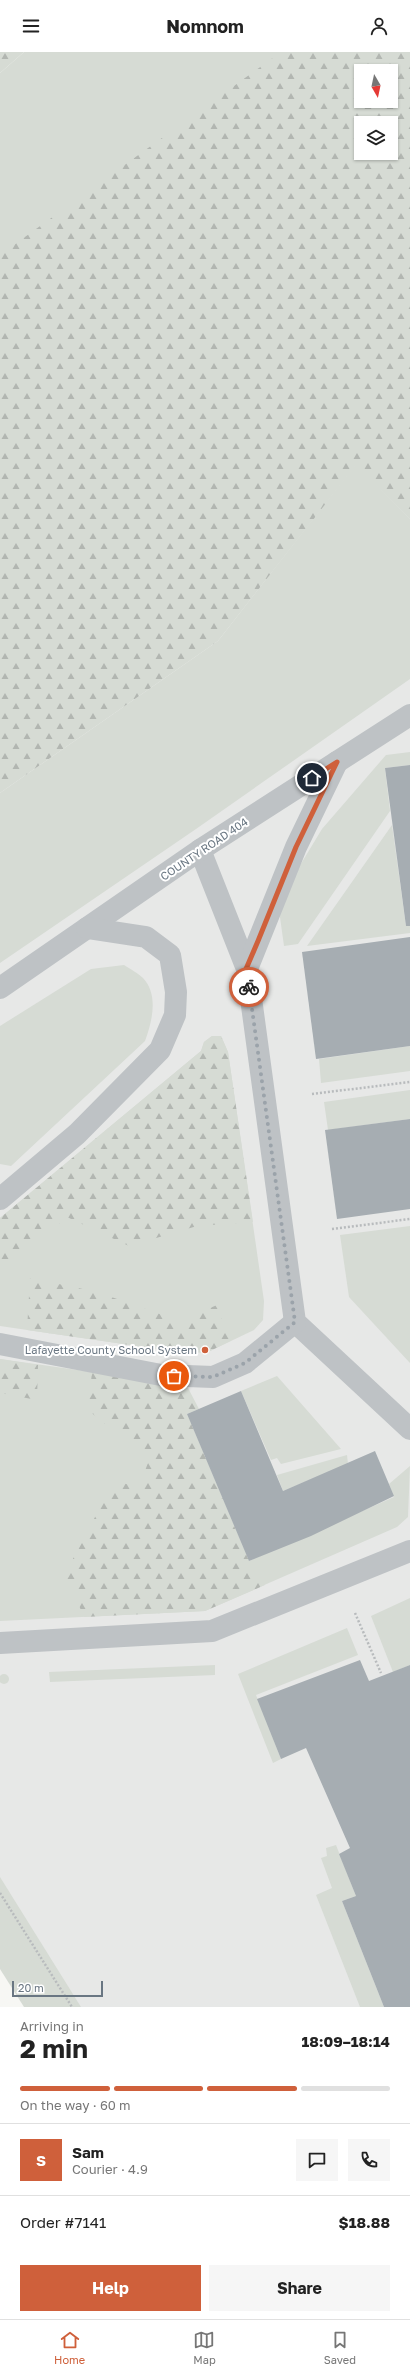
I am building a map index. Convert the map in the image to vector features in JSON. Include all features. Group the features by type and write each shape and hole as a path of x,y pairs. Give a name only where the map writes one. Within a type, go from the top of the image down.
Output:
{"street":[{"name":"COUNTY ROAD 404","path":"0,988 200,850 408,717"},
{"path":"246,969 296,847 337,762"},
{"path":"200,850 246,969 295,1322 410,1429"},
{"path":"0,1199 77,1134 160,1050 175,1015 176,992 170,955 146,937 87,928"},
{"path":"0,1344 161,1375 213,1377 245,1363 295,1322"},
{"path":"0,1642 212,1631 410,1551"}],"path":[{"path":"312,1094 410,1082"},
{"path":"332,1229 410,1220"},
{"path":"355,1614 381,1673"},
{"path":"0,1893 72,2007"}],"shaded area":[{"name":"Lafayette County School System","path":"410,395 410,2007 64,2007 0,1906 0,793 218,641"}],"green space":[{"path":"0,52 24,52 0,73"},
{"path":"24,52 304,52 0,280 0,73"},
{"path":"281,52 410,52 410,519 356,465 218,641 0,793 0,255"},
{"path":"356,464 410,519 410,679 196,829 0,963 0,793 218,641"},
{"path":"410,752 410,765 385,768 390,811 298,944 284,946 279,910 299,867 322,829 386,755"},
{"path":"392,825 406,926 410,926 410,933 307,946"},
{"path":"124,965 143,978 151,992 153,1009 150,1026 145,1041 11,1166 0,1164 0,1026 91,969"},
{"path":"212,1036 221,1036 228,1052 264,1301 263,1320 254,1330 208,1352 185,1353 0,1326 0,1218 201,1051 204,1042"},
{"path":"212,1036 221,1036 228,1052 253,1222 197,1226 129,1246 67,1217 41,1239 0,1267 0,1218 201,1051 204,1042"},
{"path":"410,1046 410,1071 321,1083 319,1059"},
{"path":"410,1090 410,1119 328,1130 324,1102"},
{"path":"410,1226 410,1363 349,1297 340,1235"},
{"path":"30,1278 97,1292 180,1321 217,1305 230,1341 208,1352 185,1353 27,1330"},
{"path":"0,1359 92,1372 187,1414 249,1561 394,1497 389,1484 410,1466 408,1517 397,1527 205,1611 0,1621"},
{"path":"0,1359 38,1365 37,1400 0,1393"},
{"path":"92,1372 187,1386 199,1409 187,1414 249,1561 265,1585 205,1611 84,1617 65,1574 114,1481 139,1487 149,1460 88,1410"},
{"path":"277,1376 341,1449 281,1464 277,1458 271,1460 241,1391"},
{"path":"347,1455 348,1464 283,1491 277,1475"},
{"path":"410,1598 410,1665 393,1672 371,1616"},
{"path":"347,1628 358,1655 256,1695 281,1759 273,1763 238,1674"},
{"path":"215,1665 215,1675 50,1682 49,1672"},
{"path":"4,1674 9,1679 4,1684 -1,1679"},
{"path":"336,1845 356,1896 342,1901 384,2007 360,2007 316,1895 332,1888 321,1858 327,1856 326,1848"},
{"path":"0,1877 81,2007 24,2007 0,1969"}],"building":[{"path":"410,765 410,926 406,926 385,768"},
{"path":"410,937 410,1046 316,1059 302,952"},
{"path":"410,1119 410,1209 337,1219 325,1130"},
{"path":"241,1391 283,1491 375,1451 394,1496 311,1536 249,1561 187,1414"},
{"path":"360,1660 369,1681 410,1665 410,2007 384,2007 342,1901 356,1896 339,1854 350,1848 306,1748 281,1759 257,1699"}],"way so far":[{"path":"174,1376 213,1377 245,1363 295,1322 249,987"}],"place":[{"name":"Lafayette County School System","path":"205,1350"}],"route":[{"path":"249,987 246,969 296,847 337,762 312,778"}]}
